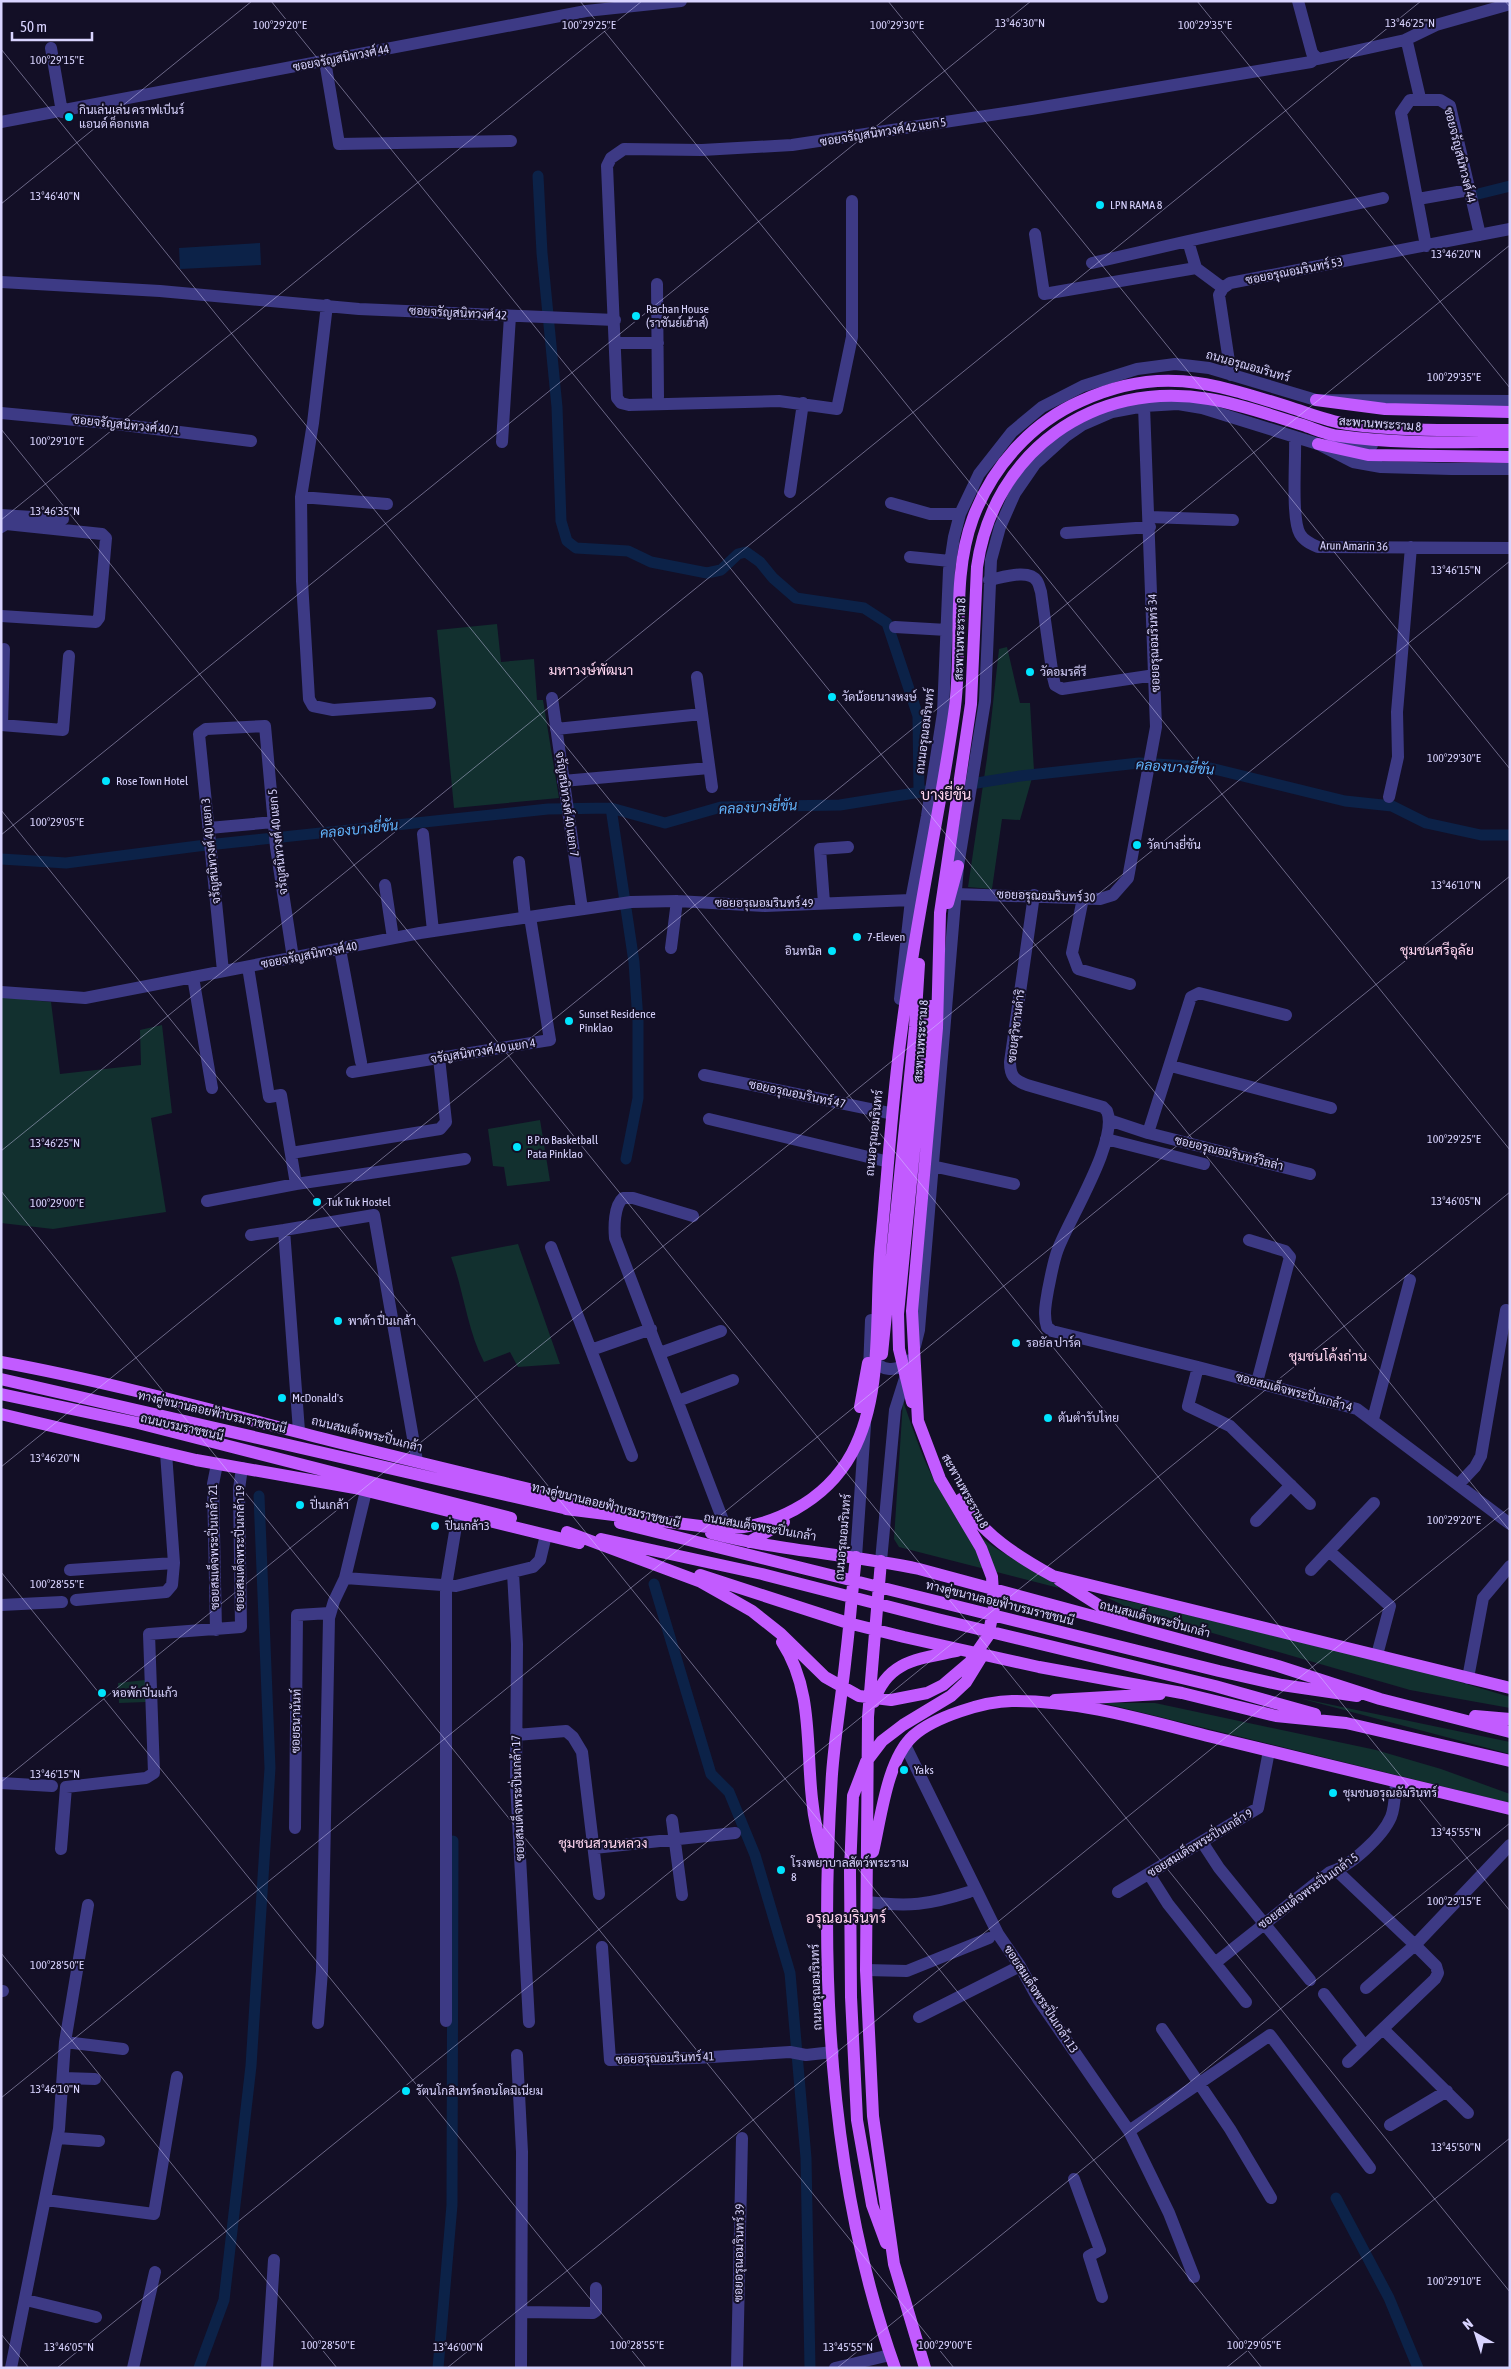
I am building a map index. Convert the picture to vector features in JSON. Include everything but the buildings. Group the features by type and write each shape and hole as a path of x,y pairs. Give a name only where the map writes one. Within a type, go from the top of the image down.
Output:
{"main road":[{"name":"สะพานพระราม 8","path":"566,1509 730,1529 757,1524 786,1514 815,1495 840,1472 861,1433 874,1383 878,1273 901,1030 923,884 955,710 962,568 972,521 981,499 1001,465 1034,430 1070,406 1106,391 1153,381 1215,384 1343,424 1434,430 1510,430"},
{"name":"สะพานพระราม 8","path":"567,1532 701,1582 724,1594 752,1611 781,1634 830,1680 860,1696 891,1700 927,1693 943,1685 970,1662 988,1636 994,1608 992,1577 981,1548 940,1479 918,1421 912,1311 937,1028 940,913 972,704 975,590 980,546 987,524 1004,488 1029,456 1061,429 1099,409 1122,401 1151,396 1186,396 1228,403 1338,436 1430,442 1510,442"},
{"path":"1316,400 1385,409 1476,413 1510,412"},
{"path":"1314,443 1368,455 1510,457"},
{"path":"918,1421 904,1378 898,1349 898,1314 921,1028 921,850"},
{"path":"874,1383 883,1350 921,1028 945,916 958,866"},
{"name":"ถนนสมเด็จพระปิ่นเกล้า","path":"919,1330 923,1407 931,1445 943,1470 967,1509 990,1536 1014,1554 1053,1576 1510,1688"},
{"path":"750,1542 802,1511 818,1497 839,1469 853,1436 870,1355"},
{"name":"ถนนสมเด็จพระปิ่นเกล้า","path":"1,1360 212,1408 320,1437 730,1538 881,1561 1278,1666 1380,1699 1438,1712 1510,1732"},
{"name":"ถนนบรมราชชนนี","path":"1,1373 247,1427 320,1437"},
{"name":"ทางคู่ขนานลอยฟ้าบรมราชชนนี","path":"1,1378 566,1509 1050,1630 1282,1685 1331,1694 1380,1699"},
{"path":"1,1394 138,1423 567,1532 762,1574 1216,1686 1346,1723 1510,1761"},
{"name":"ถนนบรมราชชนนี","path":"1,1401 200,1445 361,1490"},
{"path":"1,1414 217,1464 361,1490 664,1564 876,1631 962,1650 1182,1693 1276,1716 1346,1723"},
{"path":"664,1564 685,1559 690,1549 690,1536 684,1529 675,1524"},
{"name":"ถนนอรุณอมรินทร์","path":"856,1557 832,1772 828,1870 828,1963 838,2108 852,2207 875,2308 894,2368"},
{"path":"881,1561 868,1717 866,1970 873,2116 894,2264"},
{"path":"1053,1576 1133,1628"},
{"path":"727,1584 764,1618 780,1638 796,1668 806,1707 811,1797 817,1835 828,1870"},
{"path":"925,2368 894,2264 872,2205 857,2120 851,1997 850,1871 852,1809 856,1786 866,1762 882,1741 903,1725 945,1700 966,1682 982,1659 988,1636"},
{"path":"868,1717 878,1688 895,1669 926,1658 962,1650"},
{"path":"1039,1702 1071,1698 1182,1693"},
{"path":"867,1881 892,1774 905,1745 914,1734 942,1718 974,1708 1010,1701 1039,1702 1113,1713 1510,1810"},
{"path":"1438,1712 1510,1720"}],"street":[{"name":"ซอยจรัญสนิทวงศ์ 44","path":"1,122 62,112 586,11 681,1"},
{"path":"1298,1 1316,58 1405,40 1436,25 1510,4"},
{"path":"1405,40 1420,98 1410,100 1401,113 1426,246"},
{"path":"51,48 62,112"},
{"name":"ซอยจรัญสนิทวงศ์ 42 แยก 5","path":"615,320 607,166 611,158 624,149 702,150 792,145 1031,109 1311,62 1316,58"},
{"path":"325,61 339,144 511,141"},
{"name":"ซอยจรัญสนิทวงศ์ 44","path":"1420,98 1446,101 1450,106 1480,235"},
{"path":"1418,199 1469,190"},
{"path":"1092,263 1383,198"},
{"path":"615,320 617,398 621,404 778,400 837,409 852,337 852,201"},
{"name":"ซอยอรุณอมรินทร์ 53","path":"1222,288 1230,284 1510,229"},
{"path":"1035,234 1044,294 1196,268"},
{"path":"1188,241 1196,268 1222,288 1219,294 1231,374"},
{"name":"ซอยจรัญสนิทวงศ์ 42","path":"1,282 160,290 359,309 615,320"},
{"path":"657,284 658,397"},
{"path":"327,305 313,423 301,497 302,581 309,700 313,706 333,710 430,703"},
{"path":"502,442 510,316"},
{"path":"615,343 658,342"},
{"name":"ถนนอรุณอมรินทร์","path":"856,1557 874,1270 911,900 927,816 943,713 950,561 960,514 978,474 1006,438 1042,407 1062,395 1110,377 1154,366 1175,364 1231,374 1316,400 1510,401"},
{"path":"790,492 803,403"},
{"path":"881,1561 894,1410 912,1358 919,1330 958,866 986,701 989,580 993,552 1003,520 1015,494 1035,464 1051,448 1082,425 1112,412 1144,406 1178,404 1202,408 1314,443 1510,448"},
{"name":"ซอยอรุณอมรินทร์ 34","path":"1128,878 1149,774 1156,727 1150,522 1144,406"},
{"name":"ซอยจรัญสนิทวงศ์ 40/1","path":"1,412 251,441"},
{"name":"Arun Amarin 36","path":"1295,438 1296,524 1305,540 1318,547 1510,548"},
{"path":"1314,443 1353,462 1381,467 1433,469 1510,468"},
{"path":"301,497 387,504"},
{"path":"891,503 930,514 960,514"},
{"path":"1,515 63,519"},
{"path":"1066,533 1150,522 1233,520"},
{"path":"1,527 6,524 102,534 106,538 99,618 96,622 1,616"},
{"path":"1389,796 1398,757 1397,712 1411,547"},
{"path":"910,557 950,561"},
{"path":"989,580 1024,575 1032,576 1037,581 1041,592 1055,685 1062,689 1155,675"},
{"path":"895,628 947,630"},
{"path":"4,649 2,725 63,730 69,656"},
{"path":"697,677 712,787"},
{"name":"จรัญสนิทวงศ์ 40 แยก 7","path":"552,698 582,909"},
{"path":"556,729 702,714"},
{"name":"จรัญสนิทวงศ์ 40 แยก 5","path":"201,731 206,728 265,726 276,847 293,958"},
{"name":"จรัญสนิทวงศ์ 40 แยก 3","path":"201,731 199,734 223,972"},
{"path":"564,781 709,768"},
{"path":"210,833 275,828"},
{"path":"423,834 433,931"},
{"path":"824,903 820,850 848,847"},
{"path":"519,862 528,917"},
{"name":"ซอยอรุณอมรินทร์ 30","path":"956,894 1034,895 1100,899 1113,895 1128,878"},
{"path":"385,885 392,938"},
{"name":"ซอยสุวิชานดำริ","path":"1034,895 1010,1062 1012,1075 1015,1080 1027,1085 1103,1107 1108,1111 1109,1120"},
{"path":"1083,898 1072,953 1078,969 1130,984"},
{"name":"ซอยอรุณอมรินทร์ 49","path":"618,904 677,901 748,906 911,900"},
{"path":"670,948 677,901"},
{"name":"ซอยจรัญสนิทวงศ์ 40","path":"1,992 85,998 392,938 618,904"},
{"name":"จรัญสนิทวงศ์ 40 แยก 4","path":"352,1072 550,1040 528,917"},
{"path":"340,949 361,1062"},
{"path":"248,967 269,1097 281,1095 296,1184"},
{"path":"193,977 212,1088"},
{"path":"1148,1133 1171,1066 1191,997 1194,994 1200,993 1286,1015"},
{"path":"291,1153 440,1129 446,1122 439,1058"},
{"path":"1171,1066 1331,1108"},
{"name":"ซอยอรุณอมรินทร์ 47","path":"704,1075 889,1113"},
{"path":"709,1119 885,1161"},
{"path":"1109,1120 1106,1139 1204,1164"},
{"name":"ซอยอรุณอมรินทร์วิลล่า","path":"1109,1120 1148,1133 1310,1174"},
{"name":"ซอยสมเด็จพระปิ่นเกล้า 4","path":"1106,1139 1092,1177 1058,1248 1046,1302 1047,1327 1052,1331 1357,1409 1510,1524"},
{"path":"207,1201 296,1184 465,1159"},
{"path":"932,1166 1014,1184"},
{"path":"693,1216 634,1198 623,1198 620,1201 615,1225 616,1238 730,1538"},
{"path":"251,1235 374,1215 417,1461"},
{"path":"284,1230 299,1431"},
{"path":"1249,1240 1285,1251 1290,1257 1256,1382"},
{"path":"551,1247 632,1456"},
{"path":"1372,1419 1410,1280"},
{"path":"1458,1485 1475,1467 1481,1456 1506,1310"},
{"path":"590,1350 651,1328"},
{"path":"660,1353 721,1331"},
{"path":"870,1355 877,1366 888,1369 903,1367 912,1358"},
{"path":"1198,1367 1188,1406 1230,1426 1310,1504"},
{"path":"678,1402 733,1380"},
{"path":"76,1600 166,1592 172,1585 174,1563 166,1453"},
{"name":"ซอยสมเด็จพระปิ่นเกล้า 21","path":"216,1630 213,1484 217,1464"},
{"name":"ซอยสมเด็จพระปิ่นเกล้า 19","path":"216,1630 241,1627 239,1489 242,1468"},
{"path":"1256,1521 1291,1485"},
{"path":"318,2023 322,1971 330,1614 345,1578 361,1490"},
{"path":"1311,1570 1374,1503"},
{"path":"446,2021 446,1586 458,1514"},
{"path":"345,1578 456,1586 533,1567 540,1560 546,1535"},
{"path":"1329,1551 1390,1606 1377,1654"},
{"path":"70,1570 174,1563"},
{"path":"1468,1678 1483,1598 1510,1566"},
{"name":"ซอยสมเด็จพระปิ่นเกล้า 17","path":"513,1573 516,1644 516,1783 530,2022"},
{"path":"1,1605 62,1602"},
{"name":"ซอยธนานันท์","path":"294,1828 297,1615 330,1614"},
{"path":"61,1849 66,1787 146,1778 154,1773 149,1634 216,1630"},
{"path":"516,1735 566,1731 573,1737 582,1752 599,1894"},
{"name":"ซอยสมเด็จพระปิ่นเกล้า 13","path":"905,1745 998,1934 1020,1966 1038,1999 1129,2131 1169,2213 1194,2277"},
{"name":"ซอยสมเด็จพระปิ่นเกล้า 9","path":"1118,1892 1258,1808 1269,1751"},
{"name":"ซอยสมเด็จพระปิ่นเกล้า 5","path":"1215,1963 1330,1872 1337,1871 1352,1863 1386,1827 1392,1815 1396,1782"},
{"path":"1,1783 52,1786"},
{"path":"672,1820 682,1895"},
{"path":"594,1848 735,1834"},
{"path":"1202,1842 1219,1868 1310,1980"},
{"path":"1366,1988 1415,1945 1510,1845"},
{"path":"1337,1871 1436,1966 1438,1973 1348,2062"},
{"path":"1149,1874 1168,1904 1246,2002"},
{"path":"866,1902 913,1906 969,1892"},
{"path":"11,2368 58,2138 64,2078 65,2042 88,1905"},
{"path":"866,1970 907,1971 989,1938"},
{"name":"ซอยอรุณอมรินทร์ 41","path":"602,1947 610,2060 833,2052"},
{"path":"919,2017 1020,1966"},
{"path":"1324,1994 1364,2045"},
{"path":"1162,2029 1230,2129 1271,2198"},
{"path":"1383,2029 1468,2113"},
{"path":"1129,2131 1199,2082 1270,2036 1370,2168"},
{"path":"65,2042 123,2049"},
{"path":"517,2055 522,2152 521,2368"},
{"path":"46,2200 154,2214 177,2076"},
{"path":"64,2078 95,2078"},
{"path":"1390,2126 1447,2091"},
{"path":"58,2138 99,2141"},
{"name":"ซอยอรุณอมรินทร์ 39","path":"737,2368 742,2138"},
{"path":"1074,2179 1100,2250 1089,2256 1102,2297"},
{"path":"267,2368 274,2260"},
{"path":"133,2368 155,2272"},
{"path":"521,2312 593,2313 596,2311 596,2288"},
{"path":"26,2300 96,2317"},
{"path":"835,2368 890,2355"}],"green space":[{"path":"497,624 501,662 534,659 537,700 543,700 559,798 454,808 437,630"},
{"path":"1007,647 1020,703 1030,703 1034,771 1020,820 1002,819 992,889 968,887 987,758 999,649"},
{"path":"1,997 51,1002 60,1074 141,1065 140,1030 162,1025 172,1113 151,1118 166,1212 53,1229 1,1223"},
{"name":"B Pro Basketball Pata Pinklao","path":"540,1120 550,1181 507,1186 504,1167 493,1166 488,1129"},
{"path":"518,1244 560,1364 518,1367 510,1352 484,1362 473,1337 451,1257"},
{"path":"903,1401 926,1464 946,1500 959,1516 994,1547 1053,1582 1059,1588 899,1547 894,1539"},
{"path":"1106,1597 1156,1607 1436,1675 1510,1697 1510,1708 1410,1690 1133,1610"},
{"path":"145,1680 146,1702 119,1703 118,1683"},
{"path":"1299,1698 1510,1742 1510,1754"},
{"path":"1103,1703 1155,1703 1376,1750 1441,1769 1510,1794 1510,1803"}],"water":[{"path":"260,243 261,265 180,269 179,248"}],"waterway":[{"path":"538,176 542,253 557,407 561,521 567,541 576,548 628,551 651,562 707,573 721,570 738,554 746,552 760,562 773,578 796,598 864,608 887,623 918,716 919,792"},
{"path":"1478,194 1510,186"},
{"name":"คลองบางยี่ขัน","path":"1,859 66,863 198,846 548,809 611,808 665,823 721,807 840,805 1020,776 1139,763 1206,767 1345,801 1392,806 1426,823 1481,835 1510,835"},
{"path":"611,808 634,962 638,1021 638,1098 626,1159"},
{"path":"199,2368 224,2300 251,2066 270,1768 259,1496"},
{"path":"654,1584 711,1774 729,1792 755,1855 790,1973 806,2158 810,2368"},
{"path":"438,2368 452,2205 453,1841"},
{"path":"1336,2198 1389,2298 1418,2368"}],"place":[{"name":"กินเล่นเล่น คราฟเบีนร์ แอนด์ ค็อกเทล","path":"69,117"},
{"name":"LPN RAMA 8","path":"1100,205"},
{"name":"Rachan House (ราชันย์เฮ้าส์)","path":"636,316"},
{"name":"วัดอมรคีรี","path":"1030,672"},
{"name":"วัดน้อยนางหงษ์","path":"832,697"},
{"name":"Rose Town Hotel","path":"106,781"},
{"name":"วัดบางยี่ขัน","path":"1137,845"},
{"name":"7-Eleven","path":"857,937"},
{"name":"อินทนิล","path":"832,951"},
{"name":"Sunset Residence Pinklao","path":"569,1021"},
{"name":"B Pro Basketball Pata Pinklao","path":"517,1147"},
{"name":"Tuk Tuk Hostel","path":"317,1202"},
{"name":"พาต้า ปื่นเกล้า","path":"338,1321"},
{"name":"รอยัล ปาร์ค","path":"1016,1343"},
{"name":"McDonald's","path":"282,1398"},
{"name":"ต้นตำรับไทย","path":"1048,1418"},
{"name":"ปิ่นเกล้า","path":"300,1505"},
{"name":"ปิ่นเกล้า3","path":"435,1526"},
{"name":"หอพักปิ่นแก้ว","path":"102,1693"},
{"name":"Yaks","path":"904,1770"},
{"name":"ชุมชนอรุณอัมรินทร์","path":"1333,1793"},
{"name":"โรงพยาบาลสัตว์พระราม 8","path":"781,1870"},
{"name":"รัตนโกสินทร์คอนโดมิเนียม","path":"406,2091"}],"district":[{"name":"มหาวงษ์พัฒนา","path":"591,670"},
{"name":"บางยี่ขัน","path":"946,794"},
{"name":"ชุมชนศรีอุลัย","path":"1437,950"},
{"name":"ชุมชนโค้งถ่าน","path":"1328,1356"},
{"name":"ชุมชนสวนหลวง","path":"603,1843"},
{"name":"อรุณอมรินทร์","path":"846,1917"}]}
